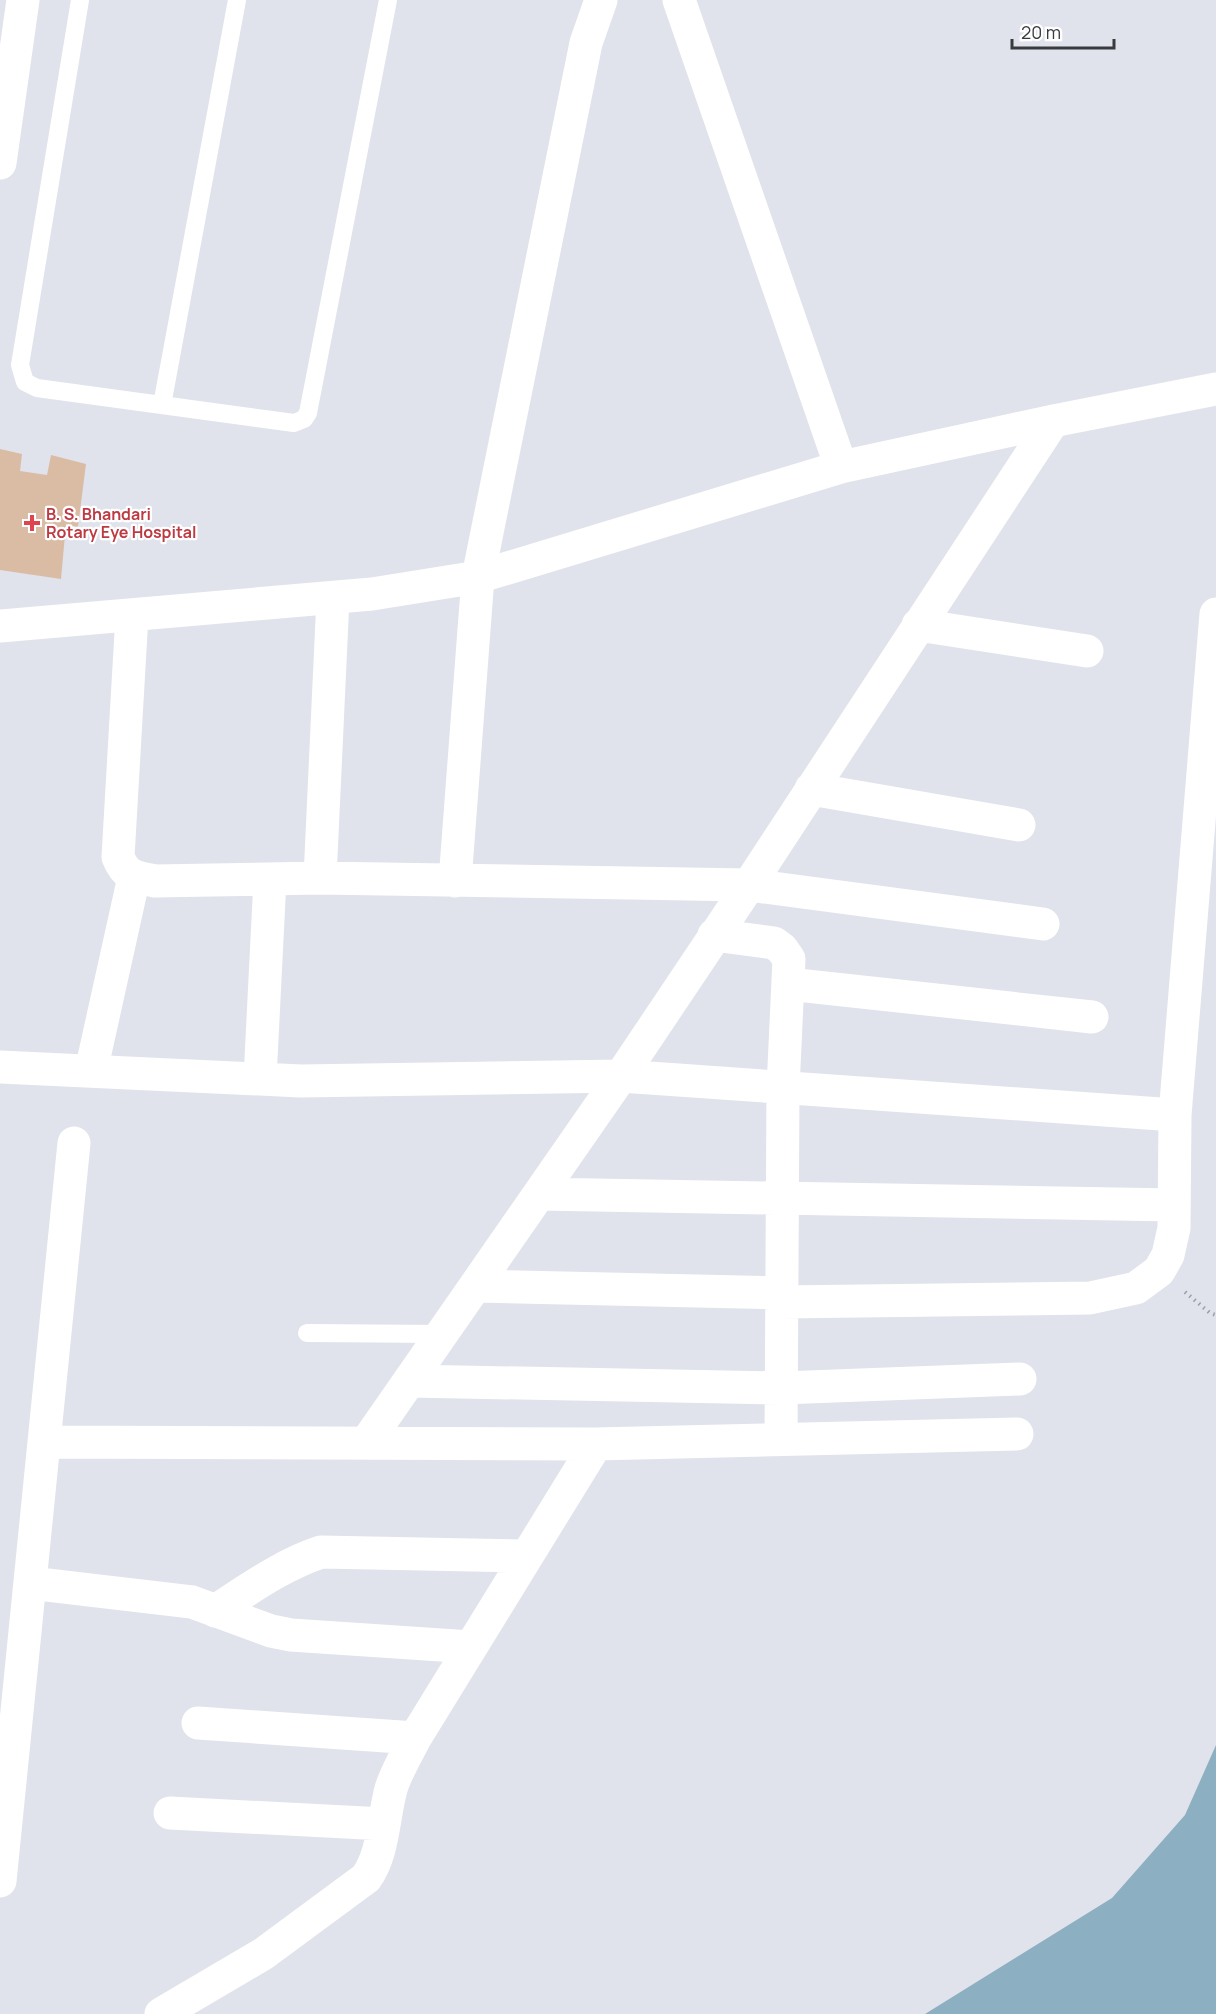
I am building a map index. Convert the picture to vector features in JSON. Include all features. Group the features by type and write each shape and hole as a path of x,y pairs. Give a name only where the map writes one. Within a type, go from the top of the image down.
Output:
{"street":[{"path":"0,163 23,0"},
{"path":"455,881 478,578 586,43 602,0"},
{"path":"679,0 841,467"},
{"path":"0,626 333,598 478,578 841,467 1053,421 1216,389"},
{"path":"366,1443 621,1076 1053,421"},
{"path":"320,878 333,598"},
{"path":"476,1286 782,1298 1090,1298 1136,1288 1159,1270 1168,1255 1174,1228 1174,1115 1216,614"},
{"path":"132,615 118,857 123,870 134,877 155,881 320,878 749,885 1043,924"},
{"path":"918,625 1087,651"},
{"path":"811,789 1019,825"},
{"path":"91,1071 134,877"},
{"path":"260,1078 270,879"},
{"path":"714,935 774,943 789,959 783,1088 781,1439"},
{"path":"788,984 1092,1017"},
{"path":"0,1067 301,1081 621,1076 1174,1115"},
{"path":"0,1881 74,1143"},
{"path":"539,1194 1174,1204"},
{"path":"409,1381 782,1388 1020,1379"},
{"path":"44,1442 596,1444 1017,1434"},
{"path":"161,2014 263,1954 366,1878 374,1868 392,1786 415,1738 596,1444"},
{"path":"215,1611 276,1572 300,1559 321,1552 527,1556"},
{"path":"30,1583 172,1598 192,1602 272,1631 291,1635 471,1647"},
{"path":"198,1723 415,1738"},
{"path":"171,1813 384,1824"}],"lane":[{"path":"80,0 20,365 25,382 36,388 294,423 304,419 308,413 388,0"},
{"path":"162,405 237,0"},
{"path":"307,1333 442,1334"}],"water":[{"path":"1216,1745 1216,2014 925,2014 1112,1898 1185,1815"}],"building":[{"path":"0,449 22,454 20,471 47,475 51,455 86,464 78,527 66,524 61,579 0,570"}],"place":[{"name":"B. S. Bhandari Rotary Eye Hospital","path":"32,523"}]}
